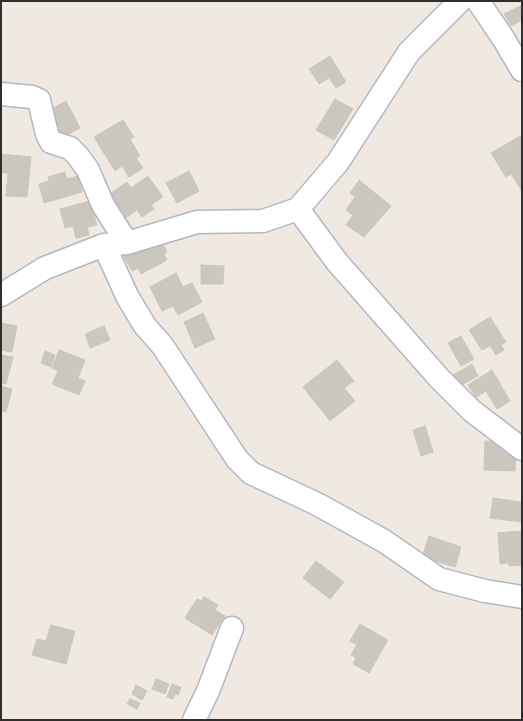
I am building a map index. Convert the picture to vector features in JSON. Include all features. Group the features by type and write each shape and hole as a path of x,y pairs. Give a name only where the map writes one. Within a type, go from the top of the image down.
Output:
{"street":[{"path":"1,295 45,268 104,245 128,243 197,222 263,222 298,209 338,162 409,52 460,1"},
{"path":"478,1 522,70"},
{"path":"1,94 32,97 39,100 47,134 52,142 70,148 78,156 88,170 103,205 128,243"},
{"path":"298,209 337,262 439,378 472,411 522,449"},
{"path":"104,245 127,296 144,326 162,345 237,459 251,473 317,504 384,541 439,578 485,591 522,597"},
{"path":"194,720 208,691 232,628"}],"building":[{"path":"522,5 522,20 511,26 504,14"},
{"path":"330,56 346,82 336,88 329,78 319,84 309,69"},
{"path":"335,99 353,109 334,140 316,130"},
{"path":"66,101 80,128 63,137 60,131 54,135 42,114"},
{"path":"123,120 134,137 130,139 140,156 136,158 143,168 129,177 122,166 115,171 94,137"},
{"path":"520,136 522,138 522,191 511,174 506,177 491,153"},
{"path":"1,154 31,157 27,197 6,196 8,173 1,173"},
{"path":"189,171 199,191 177,203 166,183"},
{"path":"65,172 67,179 78,176 82,192 44,203 39,184 49,181 48,177"},
{"path":"148,176 163,197 151,205 154,209 142,217 137,210 124,219 107,196 127,182 131,188"},
{"path":"359,180 391,206 364,237 346,225 353,215 346,210 355,197 350,193"},
{"path":"90,201 97,225 87,227 89,235 76,238 73,226 65,228 60,209"},
{"path":"159,236 167,252 164,254 167,260 141,274 138,268 132,271 123,255"},
{"path":"201,265 224,266 223,284 201,284"},
{"path":"176,273 183,287 192,283 202,302 178,315 173,306 162,311 150,287"},
{"path":"203,313 215,339 195,348 184,322"},
{"path":"490,317 506,342 501,345 504,350 496,355 490,346 482,350 469,330"},
{"path":"1,323 17,326 12,352 1,350"},
{"path":"104,326 110,340 90,348 85,334"},
{"path":"461,336 474,359 461,366 448,343"},
{"path":"59,350 85,360 78,378 85,381 79,395 52,384 58,371 52,368"},
{"path":"45,351 55,355 51,367 41,363"},
{"path":"1,355 13,357 6,384 1,383"},
{"path":"337,360 354,381 344,388 355,401 330,421 303,387"},
{"path":"472,364 478,376 456,388 450,377"},
{"path":"492,370 510,401 497,409 486,391 476,397 468,385"},
{"path":"1,386 12,389 6,412 1,411"},
{"path":"425,426 433,452 421,456 413,430"},
{"path":"485,441 508,442 507,454 516,454 515,471 484,470"},
{"path":"493,498 522,502 522,522 490,518"},
{"path":"522,531 522,565 509,566 509,563 500,564 498,533"},
{"path":"429,536 461,547 455,567 422,557"},
{"path":"316,561 344,582 330,599 303,578"},
{"path":"204,597 218,605 215,610 225,616 212,635 185,618 197,599 201,601"},
{"path":"360,624 388,640 369,673 353,664 356,658 351,655 357,645 350,641"},
{"path":"51,625 75,631 66,664 32,655 37,639 46,641"},
{"path":"156,679 169,684 165,694 152,689"},
{"path":"172,684 181,687 178,695 175,694 173,699 167,697"},
{"path":"136,685 147,691 142,700 132,694"},
{"path":"130,699 140,703 137,709 127,704"}]}
